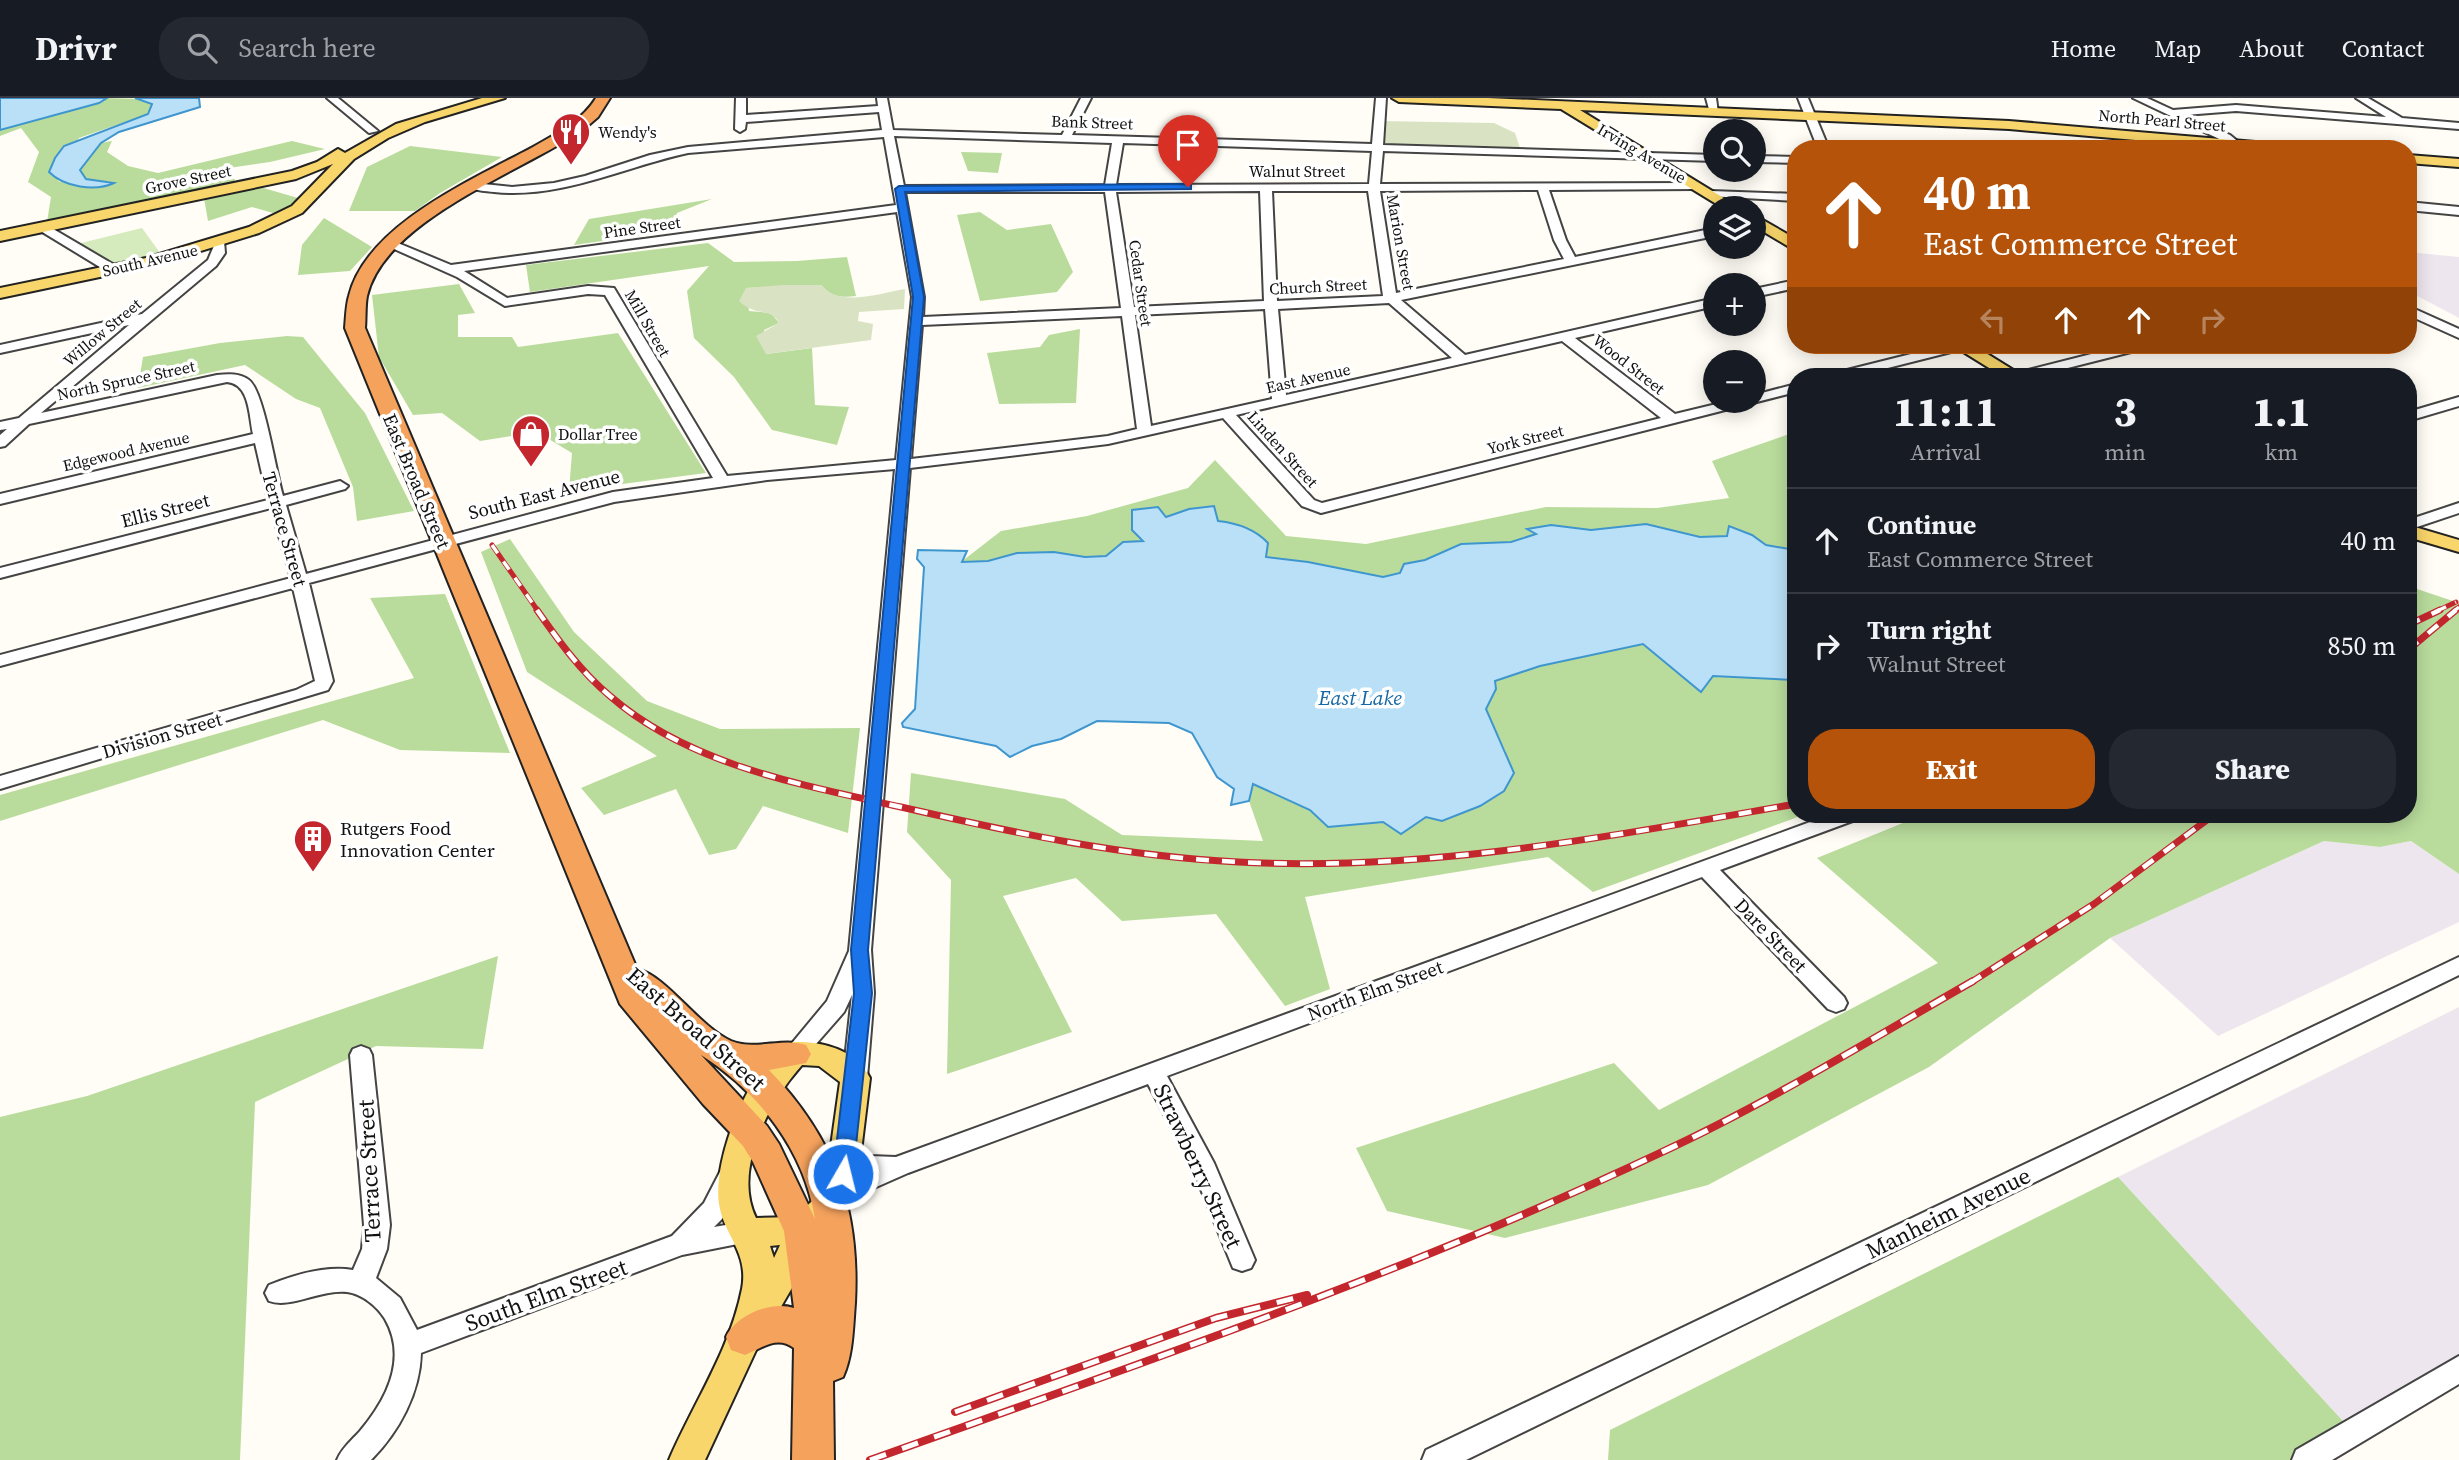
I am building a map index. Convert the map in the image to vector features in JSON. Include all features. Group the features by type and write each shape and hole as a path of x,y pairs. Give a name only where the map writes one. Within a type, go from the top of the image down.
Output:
{"highway":[{"name":"East Broad Street","path":"603,98 592,114 573,130 424,216 389,244 360,285 354,305 355,328 636,1004 705,1051 743,1066 790,1119 816,1160 836,1199 838,1289 829,1362 813,1453"},
{"name":"East Broad Street","path":"705,1051 742,1141 767,1154 802,1231 813,1297 813,1453"},
{"path":"705,1051 754,1059 794,1054"},
{"path":"745,1337 777,1323 801,1328 814,1341"}],"main road":[{"path":"295,211 372,137 445,112 498,98"},
{"name":"North Pearl Street","path":"1399,98 1712,105 1811,116 2009,125 2127,140"},
{"name":"Irving Avenue","path":"1557,102 1714,196"},
{"path":"372,137 445,112"},
{"name":"Grove Street","path":"0,236 281,178 322,165 345,147 372,137"},
{"path":"2417,160 2459,163"},
{"path":"281,178 313,180 295,211"},
{"name":"South Avenue","path":"0,293 220,244 295,211"},
{"path":"1766,229 1787,241"},
{"path":"1977,354 2001,368"},
{"path":"2417,534 2459,546"},
{"path":"687,1460 745,1337 783,1273 802,1231 836,1199 846,1156 855,1078 829,1056 794,1054 765,1088 742,1141 734,1196 735,1207 749,1232 760,1275 745,1337"},
{"path":"749,1232 802,1231"}],"street":[{"path":"332,98 372,137"},
{"path":"739,145 741,98"},
{"path":"1066,137 1086,98"},
{"name":"Marion Street","path":"1381,98 1374,187 1392,299 1463,360"},
{"path":"1803,98 1821,140"},
{"path":"2138,98 2231,140"},
{"path":"2361,98 2399,121"},
{"path":"740,119 883,104 916,272 917,321 860,950 863,993 855,1078"},
{"path":"2172,113 2236,108 2459,126"},
{"name":"Bank Street","path":"474,186 512,190 554,186 587,179 671,153 888,133 1703,157"},
{"name":"Cedar Street","path":"1118,139 1110,187 1145,432"},
{"path":"1766,159 1787,160"},
{"path":"1542,186 1560,240 1572,262"},
{"name":"Walnut Street","path":"899,189 1696,186"},
{"path":"1266,187 1271,306 1279,402"},
{"path":"1711,194 1787,198"},
{"path":"2417,207 2459,211"},
{"name":"Pine Street","path":"389,244 451,269 903,208"},
{"path":"43,227 112,269"},
{"name":"Church Street","path":"917,321 1392,299 1703,235"},
{"name":"Willow Street","path":"0,443 212,263 219,253 220,244"},
{"name":"Mill Street","path":"451,269 505,302 588,290 609,291 685,421 715,465 722,481"},
{"path":"1766,290 1787,286"},
{"name":"East Avenue","path":"904,464 986,456 1145,432 1703,305"},
{"path":"2417,314 2459,334"},
{"path":"0,349 147,317"},
{"name":"Wood Street","path":"1565,337 1672,419"},
{"path":"1871,368 1927,354"},
{"path":"2052,368 2107,354"},
{"name":"North Spruce Street","path":"0,426 181,385 235,378"},
{"name":"Terrace Street","path":"235,378 245,383 251,391 277,503 324,674 322,686"},
{"path":"1766,395 1787,390"},
{"path":"2417,413 2459,401"},
{"name":"York Street","path":"1314,507 1331,506 1703,411"},
{"name":"Linden Street","path":"1227,414 1314,507"},
{"name":"Edgewood Avenue","path":"0,499 260,437"},
{"name":"South East Avenue","path":"0,661 612,497 812,470 904,464"},
{"name":"Ellis Street","path":"0,573 340,486"},
{"path":"2417,522 2459,508"},
{"name":"Division Street","path":"0,783 322,686"},
{"name":"North Elm Street","path":"836,1199 899,1166 1826,823"},
{"name":"Dare Street","path":"1705,867 1836,1003"},
{"path":"794,1054 836,1006 860,950"},
{"name":"Manheim Avenue","path":"1452,1456 2459,965"},
{"name":"Terrace Street","path":"359,1283 370,1266 377,1233 361,1055"},
{"name":"Strawberry Street","path":"1153,1072 1202,1163 1242,1259"},
{"path":"681,1244 719,1201 742,1141"},
{"path":"846,1156 868,1166 899,1166"},
{"name":"South Elm Street","path":"410,1345 681,1244 749,1232"},
{"path":"278,1293 321,1282 341,1280 359,1283 373,1289 394,1310 408,1335 408,1369 400,1393 376,1434 351,1460"},
{"path":"2306,1460 2459,1369"}],"shaded area":[{"path":"2417,253 2459,257 2459,318 2417,296"},
{"path":"2324,841 2380,847 2411,841 2459,874 2459,922 2218,1036 2110,938"},
{"path":"2459,1007 2459,1372 2354,1433 2118,1177"}],"green space":[{"path":"107,98 144,99 153,104 148,114 79,138 58,181 93,187 112,182 86,179 79,170 101,143 112,141 107,152 128,166 158,173 292,141 325,149 270,162 181,175 235,179 232,185 47,222 51,197 28,182 39,152 21,128 0,136 0,130 99,103"},
{"path":"1381,121 1494,123 1515,133 1521,151 1378,147"},
{"path":"410,146 502,157 440,193 415,211 349,211 367,167"},
{"path":"961,152 1002,153 998,173 968,171"},
{"path":"260,187 298,198 294,208 273,213 252,207 208,221 204,198"},
{"path":"712,199 677,213 673,231 574,245 589,219"},
{"path":"980,212 1007,230 1051,224 1073,272 1057,292 980,301 957,215"},
{"path":"324,218 372,247 350,271 298,275 302,245"},
{"path":"142,228 163,257 112,269 73,245"},
{"path":"708,243 734,262 847,257 856,296 837,296 821,285 746,288 749,311 771,313 779,323 764,330 766,354 812,348 815,405 849,407 837,445 772,430 734,377 694,338 687,291 709,266 530,292 526,265"},
{"path":"459,284 475,313 458,315 458,337 512,337 518,347 618,333 706,473 569,491 572,453 537,432 480,441 442,413 413,415 379,357 372,295"},
{"path":"821,285 828,292 848,297 872,296 905,289 904,309 859,312 858,321 873,324 871,340 766,354 756,336 779,323 772,315 751,309 739,301 746,288"},
{"path":"1080,329 1076,403 999,404 987,353 1040,347 1049,335"},
{"path":"287,336 303,337 365,413 414,511 357,521 353,487 320,408 296,399 245,365 138,388 143,357 220,343"},
{"path":"1787,435 1787,549 1766,545 1752,535 1729,527 1728,536 1700,537 1646,524 1591,530 1551,525 1528,530 1537,534 1511,542 1460,544 1425,560 1405,564 1400,573 1383,577 1308,562 1266,557 1233,523 1217,521 1189,509 1166,517 1144,541 1123,542 1106,556 1085,557 1054,552 1017,553 988,561 961,562 1001,531 1087,516 1188,488 1215,460 1286,536 1366,544 1546,507 1657,508 1729,498 1712,461"},
{"path":"510,539 574,632 647,701 720,729 860,728 848,833 763,806 736,849 709,855 676,789 604,815 581,788 657,756 527,672 481,552"},
{"path":"2417,589 2459,603 2459,874 2411,841 2380,847 2324,841 2110,938 1929,1067 1708,1185 1505,1238 1387,1211 1356,1148 1614,1063 1659,1110 1938,963 1817,858 1903,823 2417,823"},
{"path":"445,594 510,753 400,750 323,720 0,821 0,795 414,678 370,598"},
{"path":"1643,644 1666,662 1713,676 1787,680 1787,821 1593,892 1548,857 1305,897 1330,989 1285,1006 1216,914 1122,921 1076,878 1003,896 1072,1032 947,1074 951,880 907,832 911,773 1065,799 1122,835 1263,841 1249,801 1253,784 1310,810 1328,827 1383,822 1401,834 1426,817 1442,820 1480,806 1506,752 1486,709 1496,689 1495,681 1540,666"},
{"path":"498,956 483,1049 376,1046 255,1102 240,1460 0,1460 0,1117 87,1096"},
{"path":"2118,1177 2354,1433 2328,1460 1608,1460 1610,1430"}],"water":[{"path":"0,98 107,98 99,103 0,130"},
{"path":"135,98 199,98 200,107 119,132 101,143 80,170 86,179 114,183 98,187 80,186 63,181 49,172 64,146 148,114 152,104"},
{"name":"East Lake","path":"1214,506 1218,521 1245,528 1268,543 1266,557 1308,562 1383,577 1400,573 1404,564 1425,560 1461,544 1511,542 1536,534 1527,529 1551,525 1591,530 1646,524 1700,537 1727,536 1729,526 1752,535 1766,545 1787,549 1787,680 1713,676 1701,692 1643,644 1540,666 1495,681 1496,689 1486,709 1514,773 1504,791 1480,806 1442,821 1426,817 1401,834 1383,822 1328,827 1310,810 1253,784 1249,801 1231,805 1234,789 1217,777 1192,733 1169,723 1097,721 1061,739 1032,746 1010,757 996,746 903,727 902,723 915,709 924,567 917,559 918,550 967,551 962,562 988,561 1017,553 1054,552 1085,557 1106,556 1123,542 1143,541 1132,530 1132,510 1158,507 1166,517 1189,509"}],"railway":[{"path":"492,545 538,611"},
{"path":"2437,611 2456,602"},
{"path":"2454,611 2459,607"},
{"path":"537,610 599,687 641,720 711,756 825,790 985,826 1110,849 1238,862 1378,862 1518,849 1787,806"},
{"path":"2417,621 2440,610"},
{"path":"2417,642 2456,610"},
{"path":"1970,983 2094,904 2203,823"},
{"path":"870,1460 1269,1316 1466,1239 1563,1197 1740,1113 1973,981"},
{"path":"955,1412 1216,1318 1307,1295"}],"place":[{"name":"Wendy's","path":"571,166"},
{"name":"Dollar Tree","path":"531,468"},
{"name":"Rutgers Food Innovation Center","path":"313,873"}],"route":[{"path":"843,1174 863,993 860,950 918,297 916,272 899,189 1188,187"}]}
